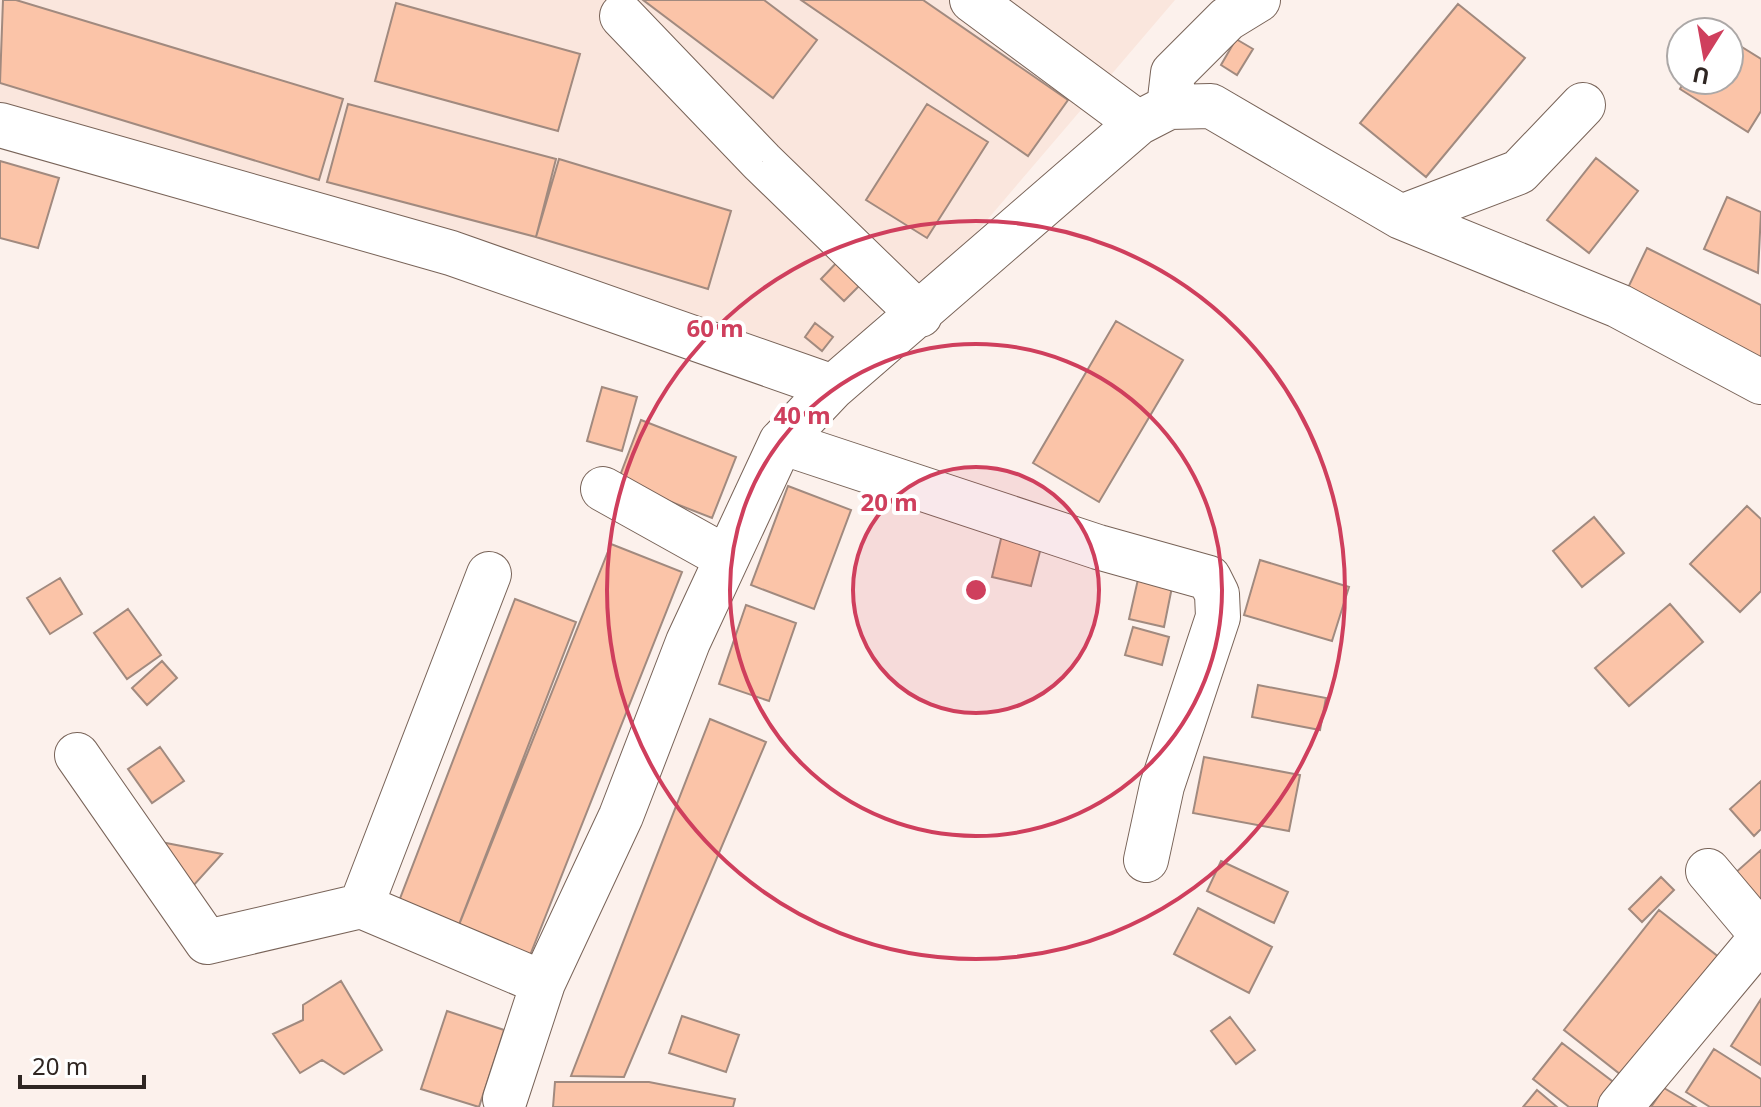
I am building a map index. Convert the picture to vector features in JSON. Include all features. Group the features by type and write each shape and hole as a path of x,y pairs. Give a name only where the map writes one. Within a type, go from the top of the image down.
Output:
{"street":[{"path":"505,1099 543,983 621,816 688,642 725,557 781,442 833,387 1154,115 1173,73 1227,19 1258,0"},
{"path":"994,7 1154,115 1211,106 1401,217 1619,306 1761,382"},
{"path":"622,16 762,162 920,315"},
{"path":"1401,217 1519,172 1583,105"},
{"path":"0,125 451,253 833,387"},
{"path":"781,442 1098,547 1193,571 1209,578 1217,594 1218,617 1162,786 1146,860"},
{"path":"603,489 725,557"},
{"path":"361,906 489,574"},
{"path":"77,755 207,942 361,906 543,983"},
{"path":"1620,1107 1761,936 1708,871"}],"shaded area":[{"path":"0,0 1175,0 946,268 898,292 837,365 0,109"}],"building":[{"path":"3,0 16,0 343,99 319,180 0,83"},
{"path":"643,0 764,0 817,40 773,98"},
{"path":"801,0 923,0 1068,100 1028,156"},
{"path":"396,3 580,54 558,131 375,81"},
{"path":"1458,4 1525,58 1426,177 1360,123"},
{"path":"1236,39 1253,49 1237,75 1221,65"},
{"path":"1745,49 1761,59 1761,111 1748,132 1691,96 1745,96"},
{"path":"348,104 556,159 536,237 327,182"},
{"path":"927,104 988,142 927,238 866,200"},
{"path":"1596,158 1638,191 1589,253 1547,220"},
{"path":"559,159 731,211 708,289 536,237"},
{"path":"0,161 59,178 38,248 0,238"},
{"path":"1727,197 1761,212 1758,273 1704,249"},
{"path":"1647,248 1761,305 1761,360 1626,292"},
{"path":"841,258 864,281 844,301 821,279"},
{"path":"1116,321 1183,360 1099,502 1033,463"},
{"path":"815,323 833,337 822,351 805,337"},
{"path":"602,387 637,397 622,451 587,441"},
{"path":"641,420 736,457 712,518 618,481"},
{"path":"788,486 851,510 814,609 751,585"},
{"path":"1747,506 1761,519 1761,591 1740,612 1690,564"},
{"path":"1594,517 1624,553 1582,587 1553,551"},
{"path":"1004,526 1044,536 1031,586 992,577"},
{"path":"611,544 682,572 523,973 451,945"},
{"path":"1260,560 1349,587 1332,641 1244,615"},
{"path":"1139,575 1173,582 1164,627 1129,619"},
{"path":"60,578 82,614 50,634 27,598"},
{"path":"515,599 576,622 451,945 391,922"},
{"path":"1670,604 1703,642 1629,706 1595,668"},
{"path":"746,605 796,623 769,701 719,684"},
{"path":"128,609 161,655 127,679 94,633"},
{"path":"1133,627 1169,637 1162,665 1125,655"},
{"path":"162,661 177,678 147,705 132,688"},
{"path":"1258,685 1326,698 1320,730 1252,717"},
{"path":"710,719 766,742 624,1077 571,1076"},
{"path":"160,747 184,781 152,803 128,769"},
{"path":"1204,757 1300,775 1289,831 1193,813"},
{"path":"1761,781 1761,829 1754,836 1730,809"},
{"path":"161,842 222,854 193,886"},
{"path":"1761,850 1761,921 1725,882"},
{"path":"1221,861 1288,892 1274,923 1207,891"},
{"path":"1661,877 1674,890 1642,922 1629,909"},
{"path":"1198,908 1272,947 1249,993 1174,954"},
{"path":"1659,910 1720,958 1625,1078 1564,1030"},
{"path":"341,981 382,1050 344,1074 322,1060 300,1073 273,1034 303,1020 303,1005"},
{"path":"1761,999 1761,1065 1731,1046"},
{"path":"447,1011 504,1030 479,1107 421,1089"},
{"path":"682,1016 739,1035 726,1072 669,1053"},
{"path":"1230,1017 1255,1050 1236,1064 1211,1031"},
{"path":"1562,1043 1616,1084 1598,1107 1569,1107 1533,1079"},
{"path":"1714,1049 1761,1079 1761,1107 1710,1107 1686,1092"},
{"path":"555,1082 649,1082 735,1099 733,1107 553,1107"},
{"path":"1664,1088 1696,1107 1651,1107"},
{"path":"1537,1090 1557,1107 1523,1107"}]}
